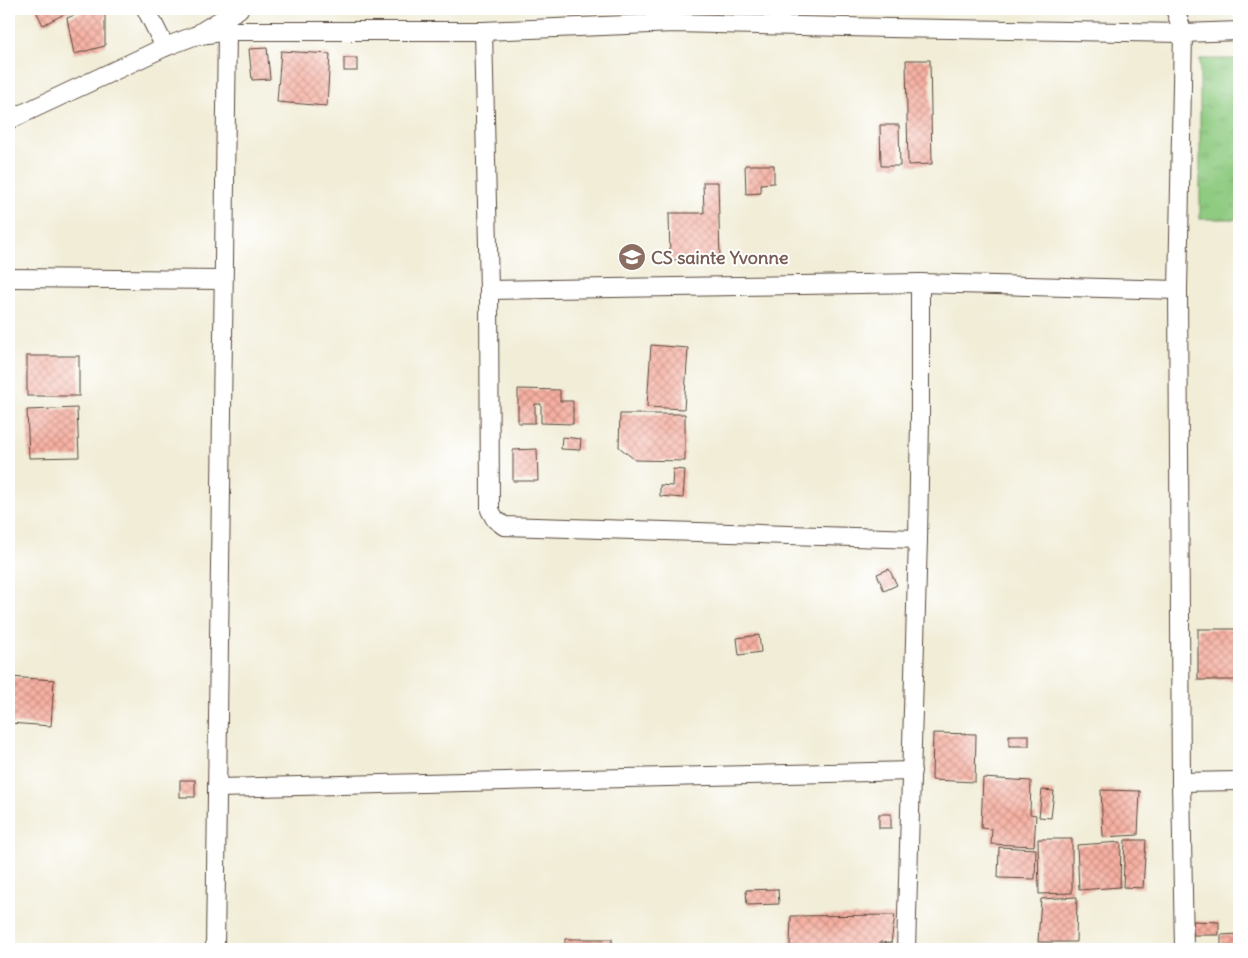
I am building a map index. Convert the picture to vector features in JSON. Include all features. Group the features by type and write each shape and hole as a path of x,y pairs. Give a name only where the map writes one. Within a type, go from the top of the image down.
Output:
{"street":[{"path":"146,9 166,47"},
{"path":"9,120 166,47 194,36 239,9"},
{"path":"1175,9 1184,33 1178,290 1184,949"},
{"path":"194,36 227,31 483,31 671,16 890,28 1184,33 1239,31"},
{"path":"215,949 227,31"},
{"path":"483,31 489,290 490,510 495,519 504,526 918,539"},
{"path":"9,278 223,280"},
{"path":"489,290 920,283 1178,290"},
{"path":"906,949 918,539 920,283"},
{"path":"217,788 912,771"},
{"path":"1181,782 1239,781"}],"green space":[{"path":"1200,59 1239,59 1239,219 1200,219"}],"building":[{"path":"35,9 74,9 43,25"},
{"path":"90,9 105,9 105,46 74,54 67,18"},
{"path":"267,48 270,79 252,80 249,49"},
{"path":"281,51 330,54 327,106 277,102"},
{"path":"344,58 357,58 357,71 344,71"},
{"path":"906,60 930,60 932,164 908,165"},
{"path":"880,125 899,125 900,166 881,166"},
{"path":"745,165 774,165 774,183 761,184 761,193 746,194"},
{"path":"703,182 718,182 720,259 670,260 669,213 704,213"},
{"path":"651,345 688,348 684,409 647,407"},
{"path":"27,356 79,356 79,396 27,396"},
{"path":"518,389 560,390 560,401 573,401 573,424 541,423 541,404 535,404 535,423 518,423"},
{"path":"77,408 79,457 29,458 27,410"},
{"path":"620,414 685,414 685,461 635,460 619,447"},
{"path":"562,437 581,439 580,450 561,449"},
{"path":"537,449 538,481 513,481 513,450"},
{"path":"673,469 685,470 683,498 660,496 660,485 672,486"},
{"path":"889,569 897,585 884,591 877,574"},
{"path":"1198,629 1239,629 1239,680 1198,680"},
{"path":"759,635 761,652 739,655 737,638"},
{"path":"9,677 54,680 51,726 9,723"},
{"path":"933,733 976,734 975,782 932,780"},
{"path":"1009,735 1029,735 1029,746 1009,746"},
{"path":"983,778 1031,781 1030,814 1036,815 1034,846 991,844 992,829 981,828"},
{"path":"180,780 195,780 195,797 180,797"},
{"path":"1042,790 1054,791 1051,818 1039,817"},
{"path":"1101,790 1140,791 1138,835 1103,837"},
{"path":"879,814 891,814 891,828 879,828"},
{"path":"1038,839 1072,839 1072,893 1039,894"},
{"path":"1125,840 1146,840 1143,888 1123,887"},
{"path":"1121,842 1120,887 1079,890 1077,845"},
{"path":"999,847 1036,849 1035,879 998,878"},
{"path":"778,889 779,904 747,905 746,890"},
{"path":"1077,897 1076,942 1038,942 1041,899"},
{"path":"895,915 891,943 880,942 880,949 790,946 791,916"},
{"path":"1193,921 1219,922 1219,935 1193,935"},
{"path":"1239,934 1239,949 1221,949 1221,935"},
{"path":"565,939 612,939 612,949 565,949"}],"place":[{"name":"CS sainte Yvonne","path":"632,257"}]}
